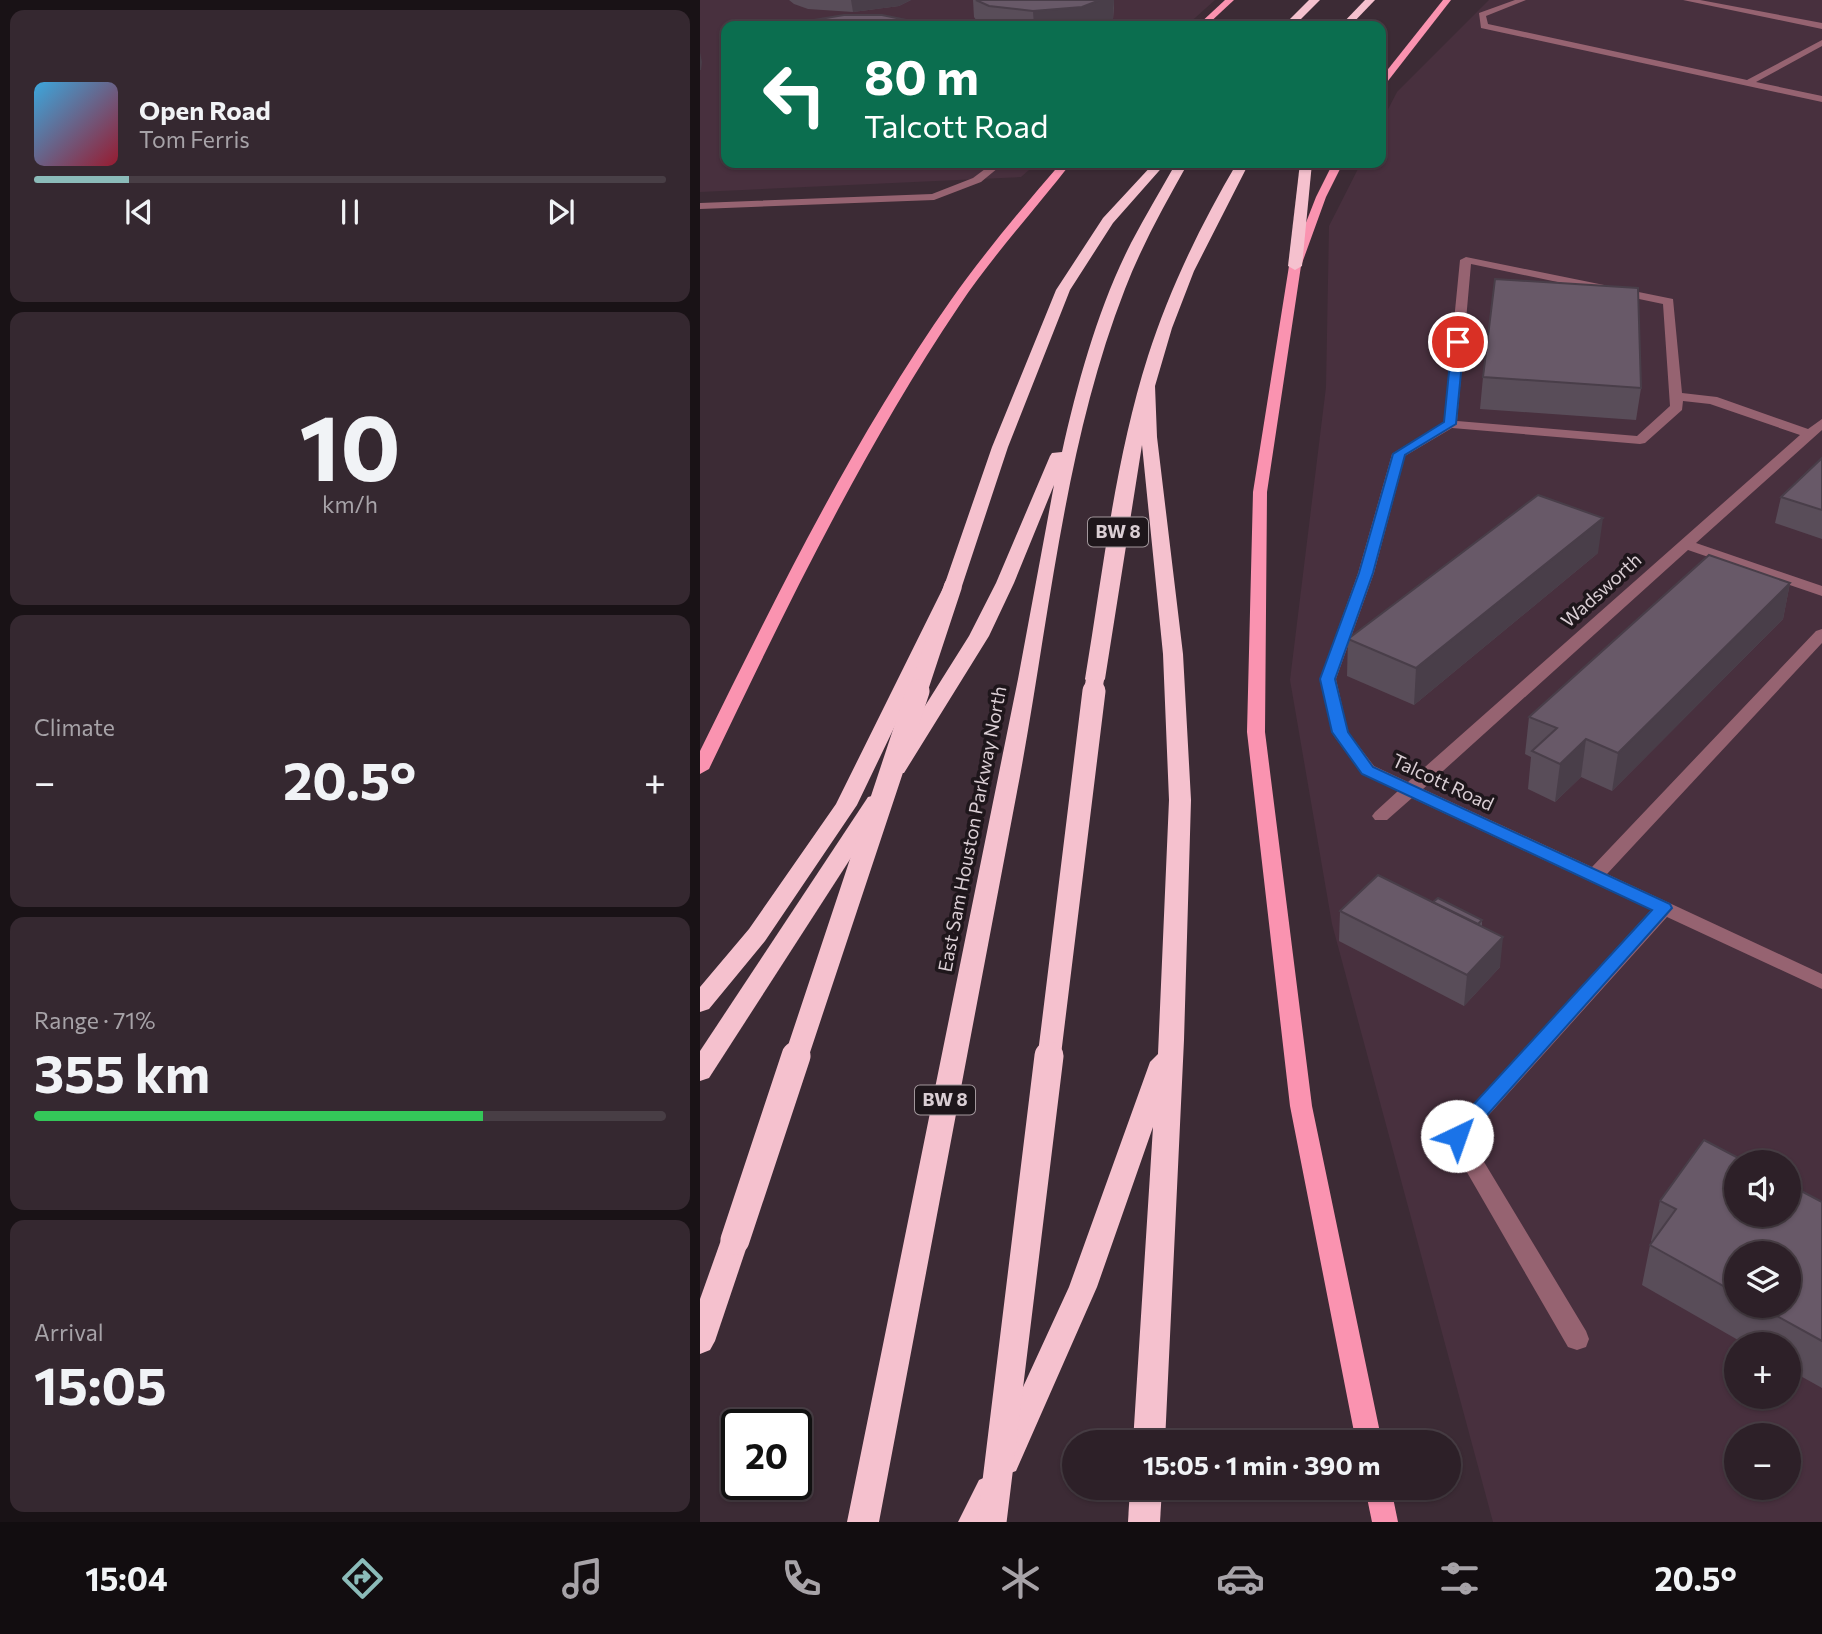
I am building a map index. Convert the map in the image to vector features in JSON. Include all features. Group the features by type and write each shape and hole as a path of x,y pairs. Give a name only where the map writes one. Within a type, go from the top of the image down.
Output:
{"highway":[{"path":"1294,21 1315,0"},
{"path":"1350,21 1368,2"},
{"path":"1357,21 1368,2"},
{"path":"700,1341 1000,447 1048,322 1063,290 1108,221 1156,168"},
{"name":"East Sam Houston Parkway North","path":"863,1522 1028,679 1056,516 1083,392 1137,244 1179,168"},
{"name":"BW 8","path":"992,1522 1095,679 1130,462 1147,386 1188,268 1205,230 1240,168"},
{"path":"1296,266 1306,168"},
{"path":"1147,386 1149,437 1173,654 1180,800 1171,1040 1150,1430"},
{"path":"700,1071 814,899 979,636 1032,520 1083,392"},
{"path":"700,1003 757,934 846,805 953,586"},
{"path":"974,1522 1043,1381 1083,1287 1171,1040"},
{"path":"1144,1522 1145,1500"}],"main road":[{"path":"1207,21 1230,0"},
{"path":"1386,78 1447,0"},
{"path":"700,769 800,563 930,336 1025,208 1061,168"},
{"path":"1336,168 1321,197 1296,266 1260,492 1255,732 1301,1107 1367,1430"},
{"path":"1380,1500 1385,1522"}],"lane":[{"path":"1522,0 1482,15 1484,26 1822,99"},
{"path":"1687,0 1822,26"},
{"path":"1748,83 1822,43"},
{"path":"700,206 934,197 977,180 993,168"},
{"path":"1466,260 1669,302 1676,396 1676,407 1640,440 1450,424 1466,260"},
{"path":"1676,396 1712,400 1816,428"},
{"name":"Talcott Road","path":"1450,424 1399,454 1366,573 1328,679 1340,732 1368,770 1822,982"},
{"name":"Wadsworth","path":"1381,816 1816,428"},
{"path":"1685,544 1822,591"},
{"path":"1594,876 1822,634"},
{"path":"1577,1339 1457,1136 1664,908"}],"shaded area":[{"path":"700,0 1215,0 1192,21 721,21 721,168 1031,168 1021,177 700,192"},
{"path":"1489,0 1822,0 1822,1522 1493,1522 1332,924 1290,680 1326,387 1329,226 1358,168 1386,168 1386,113 1397,92"}],"building":[{"path":"976,0 1100,0 1082,7 1033,11 989,6"},
{"path":"844,15 882,15 911,21 808,21"},
{"path":"1495,279 1638,288 1641,388 1483,377"},
{"path":"1822,458 1822,510 1781,497"},
{"path":"1538,495 1603,518 1416,668 1348,639"},
{"path":"1709,555 1790,583 1618,753 1586,739 1560,764 1532,751 1557,728 1529,717"},
{"path":"1378,875 1503,937 1467,975 1340,911"},
{"path":"1438,898 1482,920 1478,924 1433,902"},
{"path":"1704,1140 1724,1150 1724,1227 1801,1227 1801,1191 1822,1202 1822,1341 1781,1318 1801,1318 1801,1241 1724,1241 1724,1286 1650,1245 1676,1209 1660,1201"}],"route":[{"path":"1457,1136 1664,908 1368,770 1340,732 1328,679 1366,573 1399,454 1450,424 1458,342"}]}
